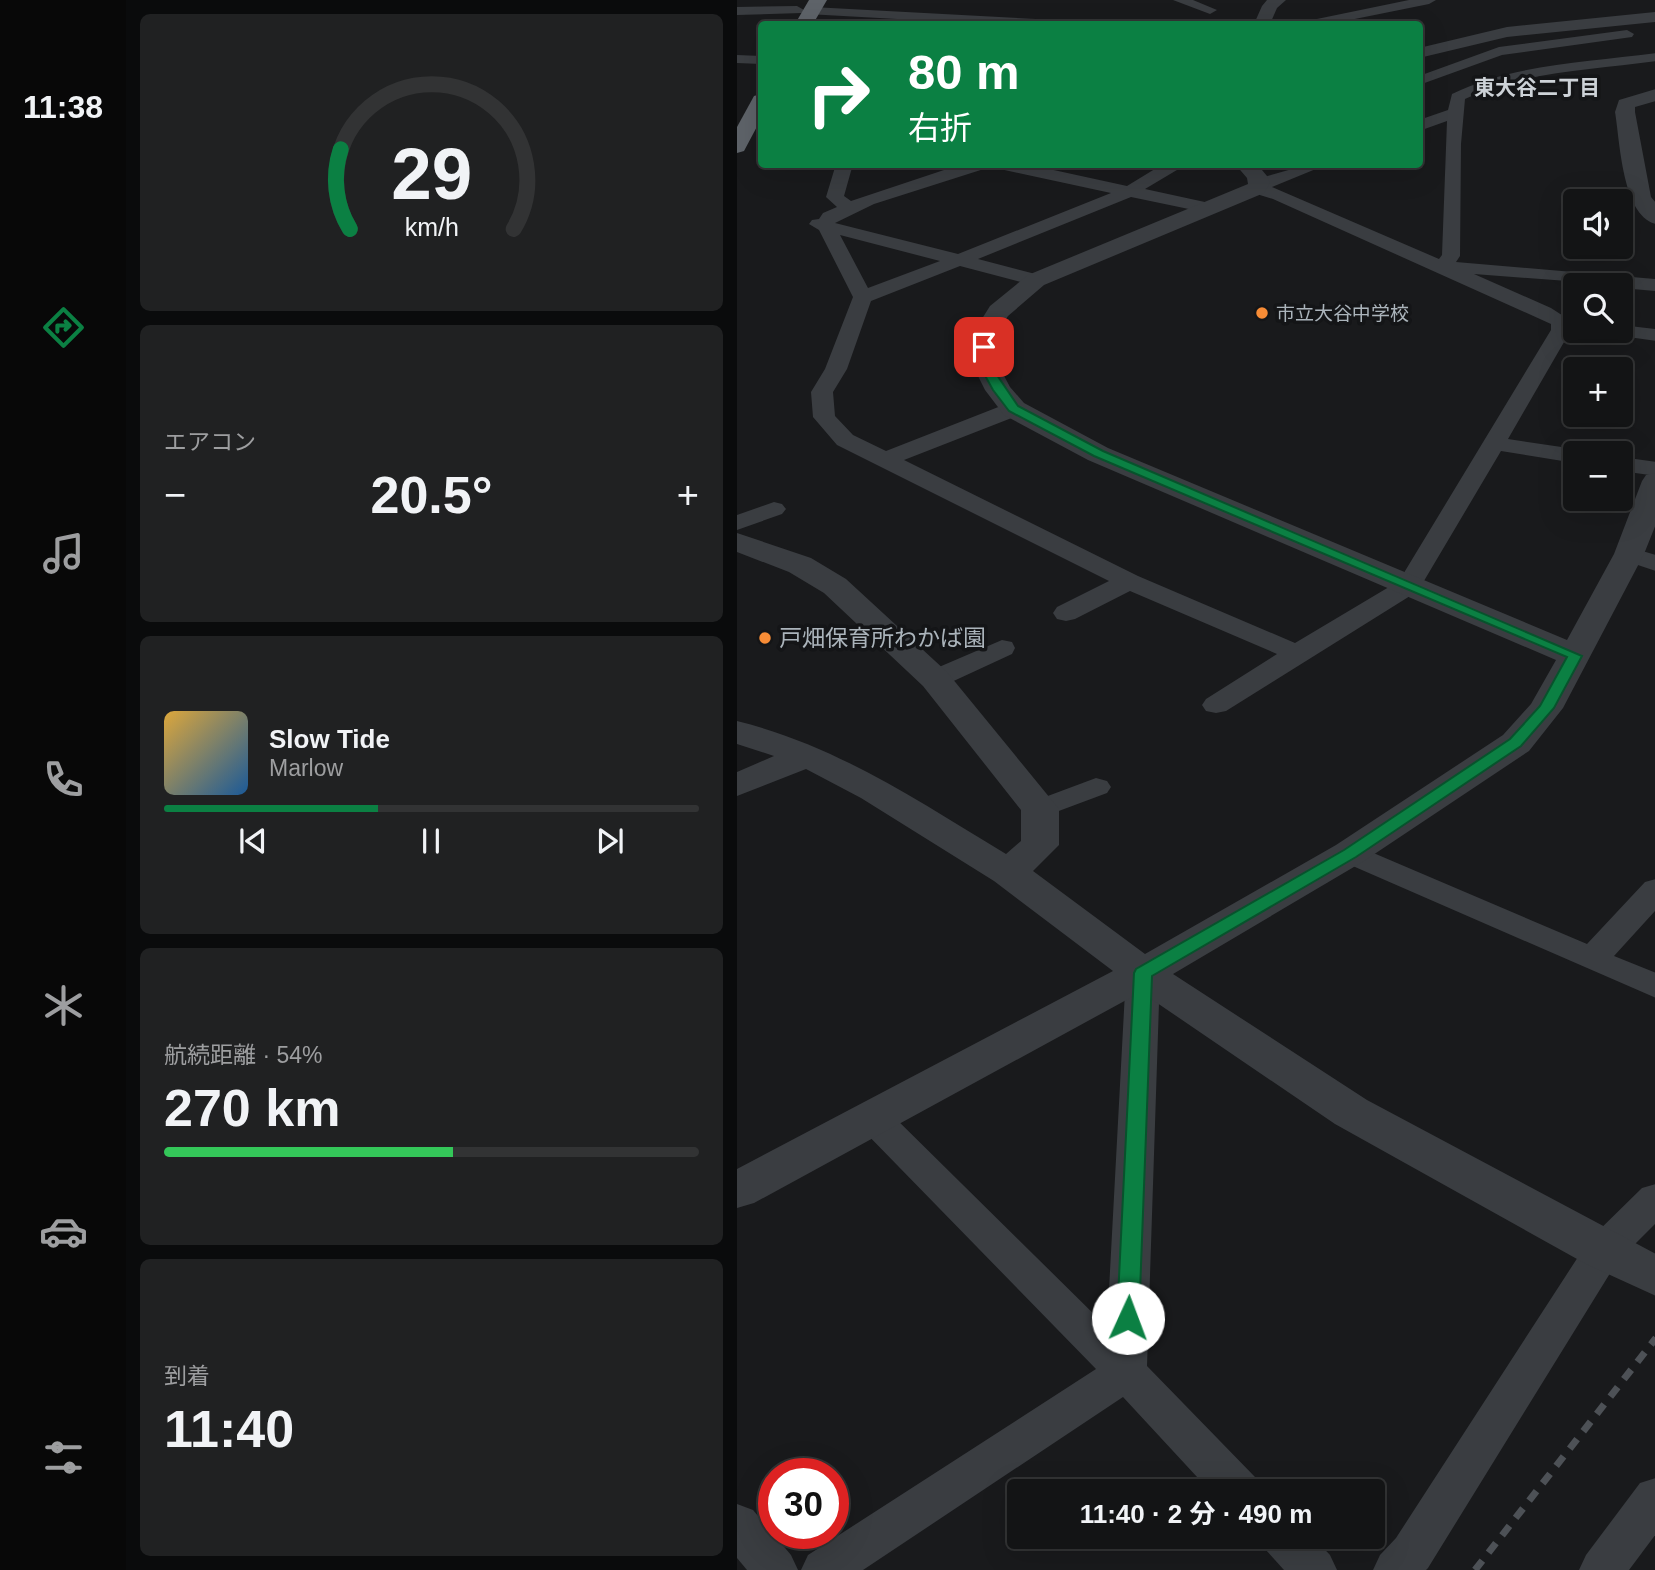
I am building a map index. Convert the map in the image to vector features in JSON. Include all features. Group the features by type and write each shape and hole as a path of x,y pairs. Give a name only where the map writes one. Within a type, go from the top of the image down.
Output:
{"highway":[{"path":"737,120 758,82"},
{"path":"737,146 758,106"}],"street":[{"path":"887,13 894,0"},
{"path":"737,11 887,13 929,21 935,0"},
{"path":"1180,0 1211,5"},
{"path":"1263,21 1270,6 1278,0"},
{"path":"1327,21 1429,0"},
{"path":"1055,7 1057,21"},
{"path":"1571,7 1615,19 1652,61"},
{"path":"1423,52 1507,32 1655,17"},
{"path":"1423,80 1499,51 1627,34"},
{"path":"737,60 758,60"},
{"path":"1442,267 1451,256 1453,144 1457,97 1488,82 1525,74 1652,61"},
{"path":"1423,68 1488,82"},
{"path":"1655,94 1626,104 1625,112 1640,198 1655,218"},
{"path":"1423,124 1456,112"},
{"path":"844,168 835,197 849,208"},
{"path":"935,168 952,174"},
{"path":"822,224 829,217 849,208 969,168"},
{"path":"1019,168 1208,208"},
{"path":"1168,168 1130,192 960,261 863,296 836,369 822,392 824,416 845,440 884,460 1129,581 1297,653"},
{"path":"1310,168 1275,182 1253,179 1208,208 1036,280 999,311 987,330 984,347 989,372 998,390 1013,409 1098,454 1575,656"},
{"path":"1253,179 1279,195 1563,321"},
{"path":"822,224 1036,280"},
{"path":"822,224 863,296"},
{"path":"1442,267 1470,267 1655,285"},
{"path":"1216,705 1409,586 1563,328"},
{"path":"1633,332 1655,335"},
{"path":"884,460 1013,409"},
{"path":"1493,443 1563,454"},
{"path":"1633,466 1655,469"},
{"path":"737,1190 1143,973 1350,853 1516,743 1546,708 1575,656 1642,559 1655,481"},
{"path":"737,523 774,509"},
{"path":"737,542 800,565 835,586 935,679 1040,809 1040,845 1008,872"},
{"path":"1066,613 1129,581"},
{"path":"935,679 1002,648"},
{"path":"737,732 807,755 874,790 1008,872 1143,973 1351,1112 1655,1277"},
{"path":"737,785 807,755"},
{"path":"1040,809 1096,787"},
{"path":"1350,853 1655,987"},
{"path":"1593,958 1655,888"},
{"path":"1126,1372 1143,973"},
{"path":"872,1117 1126,1372 1228,1479"},
{"path":"1396,1570 1412,1553 1603,1251 1655,1198"},
{"path":"824,1570 1126,1372"},
{"path":"1602,1570 1655,1497"},
{"path":"737,1524 775,1570"},
{"path":"1294,1549 1314,1570"}],"railway":[{"path":"1475,1570 1656,1338"}],"place":[{"name":"市立大谷中学校","path":"1262,313"},
{"name":"戸畑保育所わかば園","path":"765,638"}],"district":[{"name":"東大谷二丁目","path":"1537,87"}],"route":[{"path":"984,347 989,372 998,390 1013,409 1098,454 1575,656 1546,708 1516,743 1350,853 1143,973 1128,1318"}]}
